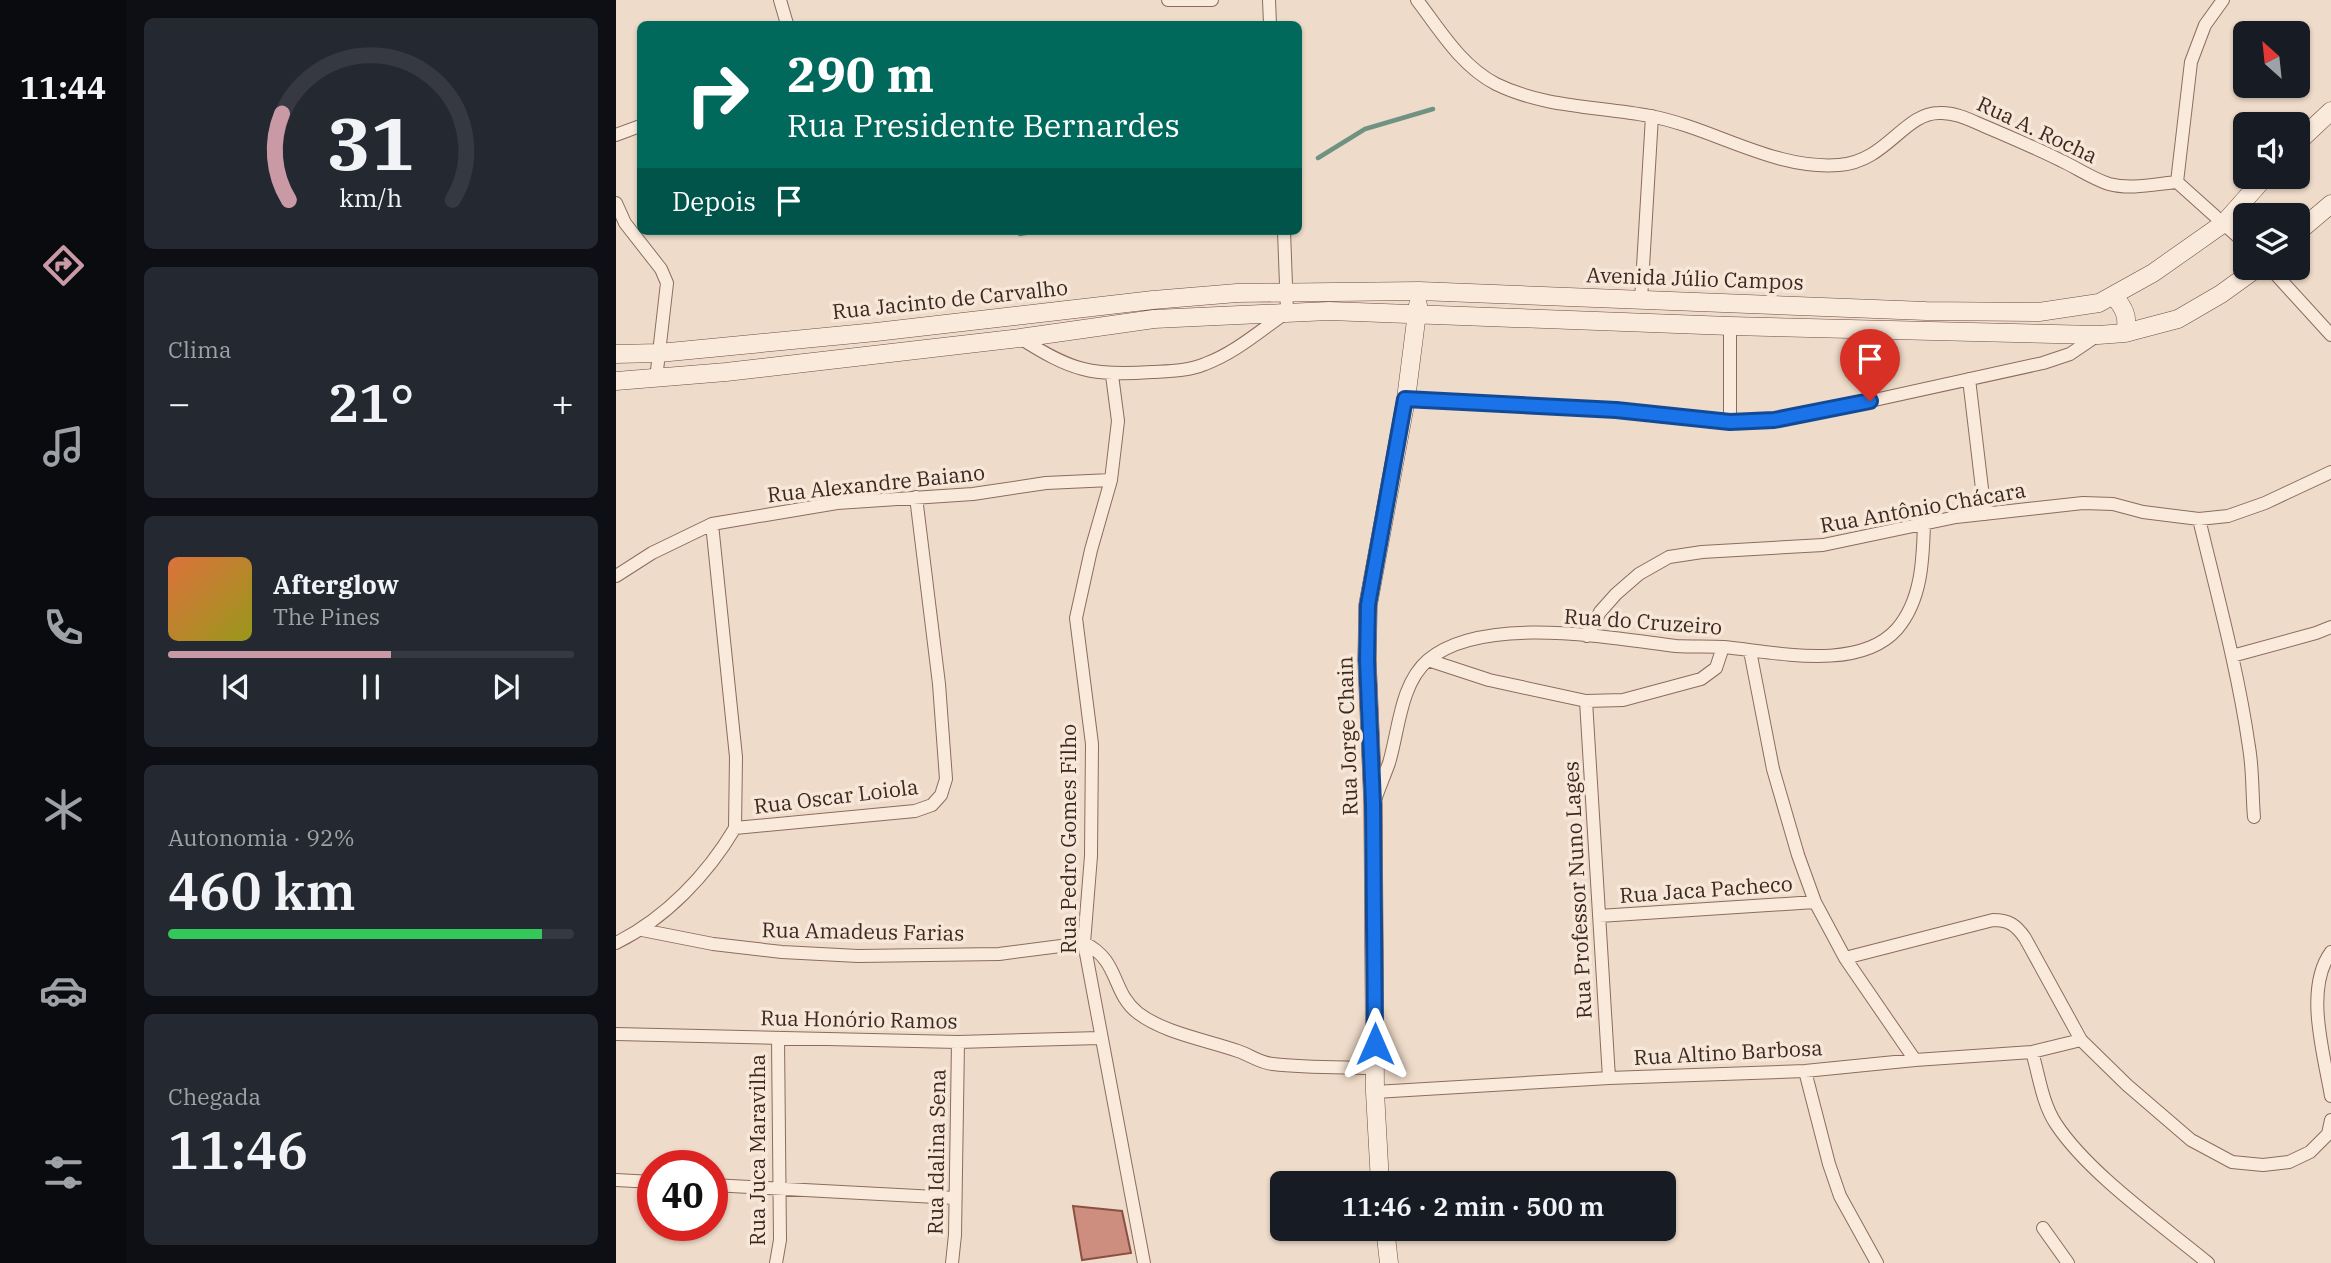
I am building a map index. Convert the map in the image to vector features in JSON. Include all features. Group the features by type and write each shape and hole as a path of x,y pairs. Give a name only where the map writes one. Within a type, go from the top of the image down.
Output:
{"street":[{"path":"780,0 786,21"},
{"path":"1168,0 1212,0"},
{"path":"1269,0 1270,21"},
{"name":"Rua A. Rocha","path":"1417,0 1463,61 1495,84 1551,104 1652,116 1784,160 1810,166 1841,165 1866,160 1918,118 1938,112 1958,115 2030,145 2107,183 2126,187 2177,182"},
{"path":"2223,0 2205,25 2191,62 2177,182 2233,232"},
{"path":"2310,131 2331,111"},
{"path":"1641,300 1652,116"},
{"path":"616,135 637,128"},
{"path":"2098,335 2096,312 2107,299 2153,273 2224,223 2254,189"},
{"path":"616,204 625,223 661,269 667,283 656,379"},
{"path":"2310,222 2331,204"},
{"path":"1284,235 1287,312"},
{"path":"616,381 656,379 1020,338 1154,319 1287,312 2098,335 2125,332 2178,319 2240,280"},
{"path":"2281,280 2331,335"},
{"name":"Avenida Júlio Campos","path":"1288,293 1419,291 1926,311 2026,312 2107,299"},
{"name":"Rua Jorge Chain","path":"1379,1171 1375,1092 1373,804 1367,660 1368,605 1405,399 1419,291"},
{"name":"Rua Jacinto de Carvalho","path":"616,354 659,353 876,332 1153,300 1237,293 1288,293"},
{"path":"1469,316 1470,293"},
{"path":"2107,299 2126,312 2125,332"},
{"path":"1153,300 1154,319"},
{"path":"1020,338 1049,356 1079,369 1112,375 1185,370 1206,364 1227,353 1287,312"},
{"path":"1730,326 1730,422"},
{"path":"876,332 879,354"},
{"path":"1405,399 1616,410 1730,422 1774,420 2043,363 2070,354 2098,335"},
{"name":"Rua Pedro Gomes Filho","path":"1112,375 1118,421 1111,480 1091,550 1076,618 1092,744 1091,856 1084,943 1144,1263"},
{"path":"1969,380 1985,514"},
{"name":"Rua Antônio Chácara","path":"1587,636 1600,612 1616,594 1639,574 1669,557 1702,552 1823,545 1924,523 2083,503 2113,503 2143,512 2199,519 2228,516 2265,503 2331,472"},
{"name":"Rua Alexandre Baiano","path":"616,576 652,553 712,524 836,503 973,494 1046,483 1111,480"},
{"name":"Rua Oscar Loiola","path":"712,524 737,757 735,828 915,811 932,805 941,795 946,779 939,684 916,497"},
{"path":"2199,519 2232,656 2250,749 2254,817"},
{"name":"Rua do Cruzeiro","path":"1373,804 1389,764 1414,676 1428,660 1454,644 1472,638 1527,633 1816,655 1860,652 1878,644 1897,628 1912,604 1923,568 1924,523"},
{"path":"2232,656 2331,627"},
{"path":"1428,660 1489,680 1586,701 1623,700 1701,680 1716,668 1723,647"},
{"path":"1750,650 1773,769 1815,902 1845,958 1915,1060"},
{"name":"Rua Professor Nuno Lages","path":"1586,701 1609,1078"},
{"path":"616,943 642,930 683,894 717,859 735,828"},
{"name":"Rua Jaca Pacheco","path":"1599,916 1815,902"},
{"path":"1845,958 1993,920 2006,920 2016,926 2025,938 2081,1040 2127,1085 2191,1140 2232,1162 2263,1165 2289,1162 2310,1152 2328,1134 2331,1121"},
{"name":"Rua Amadeus Farias","path":"642,930 713,944 782,952 858,956 999,954 1084,943"},
{"path":"1084,943 1097,949 1107,960 1124,996 1136,1011 1151,1021 1269,1064 1375,1068"},
{"path":"2331,952 2318,980 2318,1014 2331,1096"},
{"name":"Rua Honório Ramos","path":"616,1034 958,1042 1100,1038"},
{"name":"Rua Juca Maravilha","path":"776,1263 780,1240 778,1038"},
{"name":"Rua Altino Barbosa","path":"1375,1092 1609,1078 1805,1071 2032,1052 2081,1040"},
{"name":"Rua Idalina Sena","path":"952,1263 955,1235 958,1042"},
{"path":"2032,1052 2046,1104 2056,1123 2079,1152 2208,1263"},
{"path":"1805,1071 1840,1196 1877,1263"},
{"path":"616,1180 637,1181"},
{"path":"728,1186 955,1198"},
{"path":"2043,1228 2068,1263"},
{"path":"1386,1241 1389,1263"}],"building":[{"path":"1073,1206 1122,1211 1131,1253 1082,1260"}],"waterway":[{"path":"1318,158 1365,129 1433,109"}],"route":[{"path":"1375,1044 1368,605 1405,399 1616,410 1730,422 1774,420 1870,401"}]}
